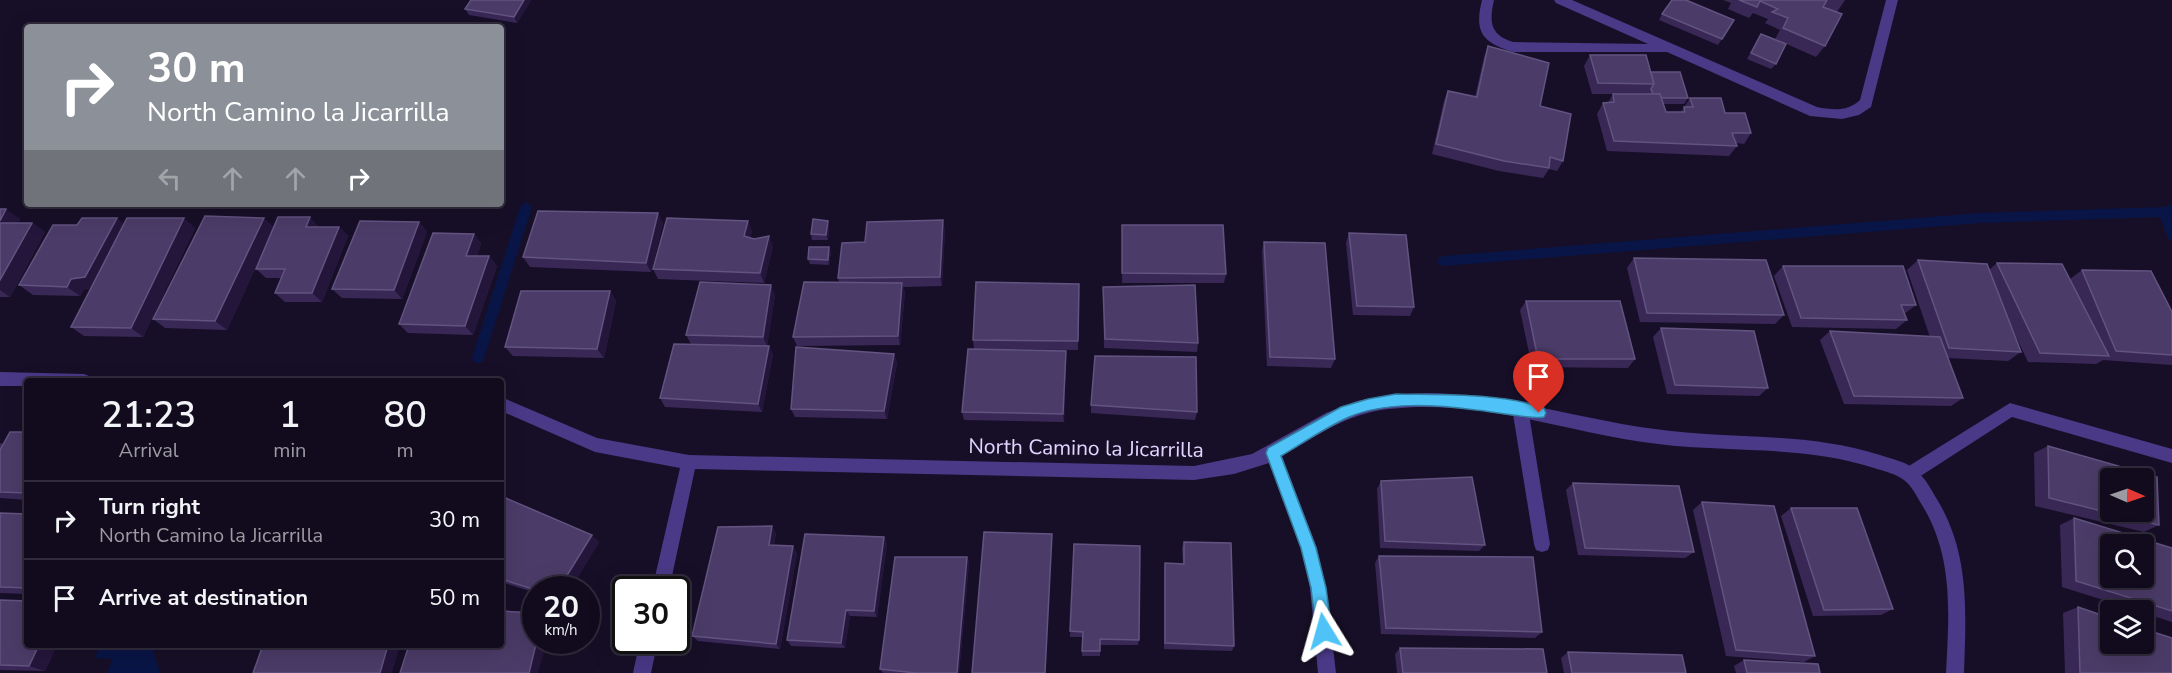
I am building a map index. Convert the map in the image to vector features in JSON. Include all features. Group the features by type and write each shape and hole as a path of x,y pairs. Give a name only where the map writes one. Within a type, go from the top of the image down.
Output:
{"street":[{"path":"1488,0 1483,21 1485,29 1500,44 1513,47 1669,49"},
{"path":"1560,0 1815,112 1846,115 1858,110 1866,103 1892,0"},
{"path":"0,379 24,380"},
{"name":"North Camino la Jicarrilla","path":"504,405 595,445 688,462 1194,473 1222,470 1250,463 1273,453 1346,411 1396,401 1455,401 1520,408 1617,431 1659,437 1823,446 1853,452 1910,474"},
{"path":"1520,408 1542,544"},
{"path":"1956,673 1957,578 1951,546 1938,514 1910,474 2010,410 2172,456"},
{"path":"1273,453 1298,514 1314,568 1323,621 1327,673"},
{"path":"663,576 688,462"},
{"path":"642,673 646,654"}],"shaded area":[{"path":"99,648 154,648 160,673 107,673 113,659 95,658"}],"building":[{"path":"471,0 524,0 514,17 465,9"},
{"path":"1672,0 1686,0 1734,20 1722,39 1662,14"},
{"path":"1739,0 1827,0 1823,7 1842,14 1825,46 1783,28 1788,18 1772,12 1778,9 1760,1 1757,7"},
{"path":"1761,34 1786,44 1776,64 1751,53"},
{"path":"1488,46 1549,63 1540,106 1571,114 1563,161 1550,157 1549,168 1504,161 1436,144 1448,91 1477,97"},
{"path":"1590,55 1646,55 1654,84 1598,83"},
{"path":"1651,72 1680,72 1688,98 1661,98 1660,94 1653,94 1651,89 1654,84"},
{"path":"1613,94 1660,94 1666,112 1685,112 1684,107 1693,107 1690,98 1721,98 1725,113 1745,113 1751,133 1732,133 1737,146 1614,141 1603,103 1614,102"},
{"path":"0,209 6,209 0,221"},
{"path":"538,211 658,213 646,263 523,257"},
{"path":"205,216 264,218 215,321 153,319"},
{"path":"278,217 310,217 306,227 339,227 312,293 275,293 285,269 256,269"},
{"path":"82,218 117,218 85,277 71,279 67,287 19,285 53,225 77,225"},
{"path":"127,218 184,218 131,328 71,327"},
{"path":"667,218 748,221 744,236 754,239 769,236 760,273 653,269"},
{"path":"813,219 828,221 826,235 811,234"},
{"path":"943,220 940,277 838,278 842,243 865,242 867,222"},
{"path":"360,221 419,222 394,290 332,289"},
{"path":"0,223 32,223 0,280"},
{"path":"1122,225 1223,225 1226,274 1122,273"},
{"path":"433,233 474,234 466,256 489,256 465,326 399,324"},
{"path":"1349,233 1406,235 1414,307 1357,306"},
{"path":"1264,242 1325,243 1335,359 1270,357"},
{"path":"809,247 829,247 828,260 808,259"},
{"path":"1634,258 1766,260 1784,315 1647,313"},
{"path":"1918,260 1987,264 2021,352 1949,348"},
{"path":"1997,263 2062,264 2109,356 2040,353"},
{"path":"1783,266 1903,266 1916,305 1901,305 1907,320 1801,318"},
{"path":"2082,270 2151,271 2172,312 2172,355 2116,351"},
{"path":"700,282 771,285 763,337 686,335"},
{"path":"804,282 902,283 898,336 793,337"},
{"path":"976,282 1079,284 1078,341 973,340"},
{"path":"1195,285 1198,343 1105,339 1103,287"},
{"path":"521,291 610,291 597,349 505,347"},
{"path":"1526,301 1620,301 1635,359 1538,359"},
{"path":"1661,328 1754,331 1768,388 1675,385"},
{"path":"1830,331 1940,337 1963,398 1854,396"},
{"path":"674,344 769,346 758,404 660,398"},
{"path":"796,347 894,354 884,411 791,409"},
{"path":"968,349 1066,351 1063,414 962,412"},
{"path":"1095,356 1196,357 1197,412 1091,405"},
{"path":"10,432 24,432 24,493 0,492 0,450"},
{"path":"2048,446 2125,468 2100,468 2100,511 2049,498"},
{"path":"2154,476 2157,477 2159,525 2147,522 2154,522"},
{"path":"1472,477 1485,545 1385,541 1381,481"},
{"path":"1573,483 1679,486 1694,552 1585,548"},
{"path":"504,497 592,535 567,576 522,576 522,586 504,580"},
{"path":"1702,502 1774,506 1815,656 1736,650"},
{"path":"1791,508 1857,508 1893,609 1824,610"},
{"path":"0,513 24,514 24,588 0,587"},
{"path":"2074,518 2126,534 2100,534 2100,588 2154,588 2154,542 2172,548 2172,611 2154,605 2154,600 2137,600 2076,581"},
{"path":"772,526 769,545 793,546 776,644 692,636 718,527"},
{"path":"984,532 1052,534 1045,673 972,673"},
{"path":"805,534 884,537 874,611 846,610 841,643 787,640"},
{"path":"1184,542 1231,543 1234,646 1165,643 1165,563 1184,564"},
{"path":"1074,544 1140,546 1139,640 1100,639 1100,651 1082,651 1083,632 1070,631"},
{"path":"1379,556 1533,557 1542,632 1386,628"},
{"path":"895,557 967,557 957,673 916,673 880,669"},
{"path":"0,600 24,601 24,648 38,648 29,666 0,665"},
{"path":"2078,607 2100,615 2100,654 2154,654 2154,632 2172,638 2172,673 2080,673"},
{"path":"504,611 522,612 522,654 534,654 529,673 400,673 408,648 504,648"},
{"path":"262,648 387,648 380,673 253,673"},
{"path":"1400,648 1543,649 1547,673 1403,673"},
{"path":"1568,652 1682,655 1686,673 1572,673"},
{"path":"1744,660 1818,664 1820,673 1747,673"}],"waterway":[{"path":"478,358 526,207"},
{"path":"2164,212 2171,210"},
{"path":"1443,261 1980,218 2164,212"},
{"path":"2164,212 2172,236"}],"route":[{"path":"1324,631 1309,548 1273,453 1304,433 1346,411 1368,405 1396,401 1455,401 1520,408 1539,413"}]}
